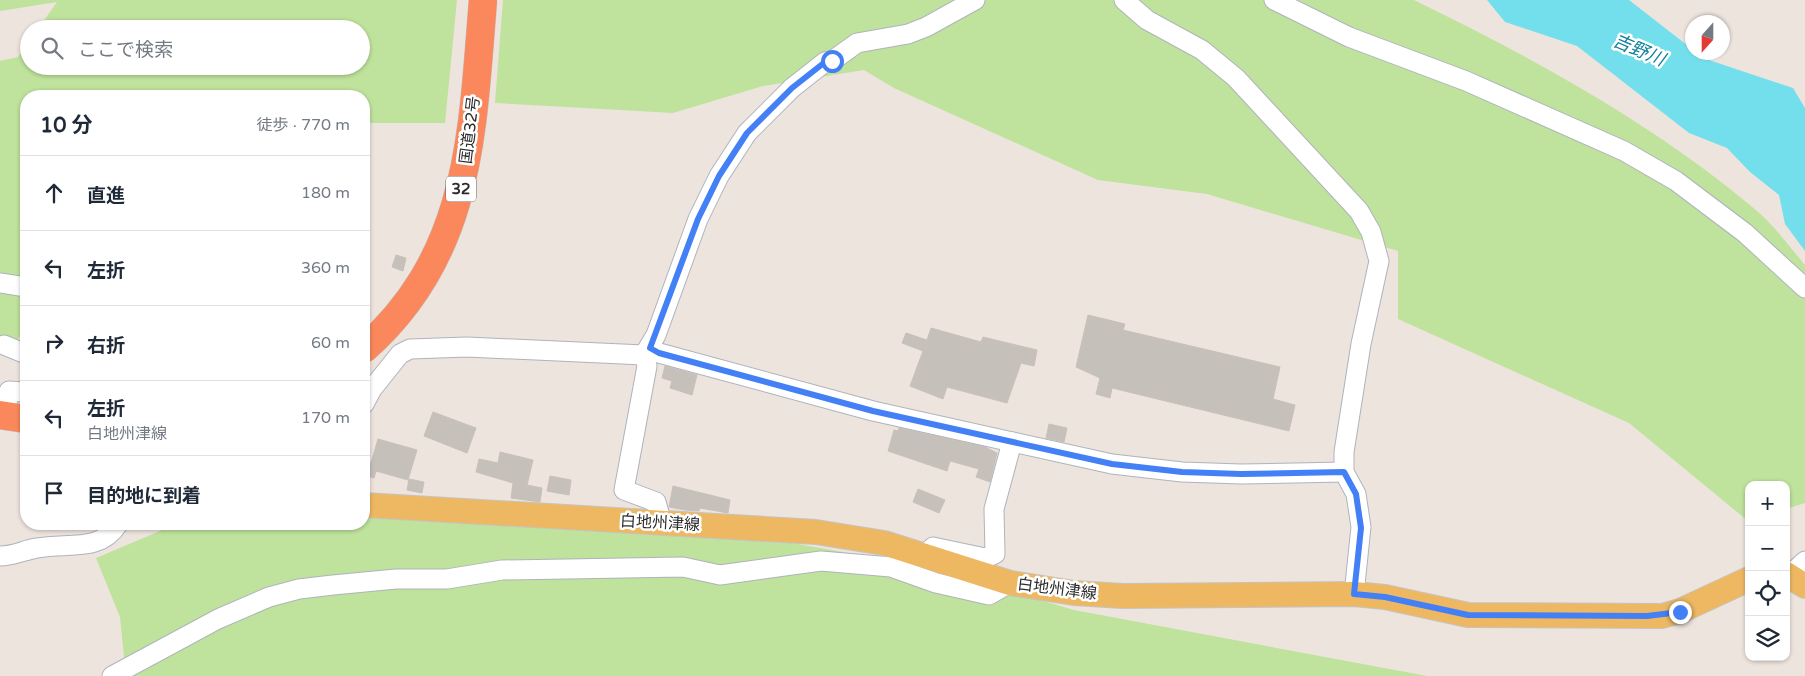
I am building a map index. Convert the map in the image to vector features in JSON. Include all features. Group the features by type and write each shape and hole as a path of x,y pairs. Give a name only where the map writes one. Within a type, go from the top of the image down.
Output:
{"highway":[{"name":"国道32号","path":"370,343 408,302 426,275 451,221 467,162 483,0"}],"main road":[{"name":"白地州津線","path":"370,505 816,532 884,543 924,554 1010,583 1074,593 1123,596 1354,594 1385,597 1468,615 1662,616 1680,612 1745,581"}],"street":[{"path":"662,523 656,502 624,490 647,366 647,352 698,219 719,176 747,133 792,88 825,62 832,61 857,42 908,34 926,27 975,0"},
{"path":"1124,0 1148,20 1202,50 1236,78 1359,211 1371,232 1379,261 1362,344 1344,452 1344,472 1356,494 1361,528 1354,594"},
{"path":"1274,0 1350,37 1466,81 1624,151 1676,181 1737,227 1805,288"},
{"path":"0,283 20,286"},
{"path":"4,345 20,352"},
{"path":"370,345 393,349 400,354"},
{"path":"370,393 400,354 410,349 467,347 647,352 659,353 873,411 1112,464 1182,472 1241,474 1344,472"},
{"path":"10,416 9,391 20,392"},
{"path":"924,554 933,547 984,558 995,554 994,509 1012,442"},
{"path":"0,556 13,556 37,548 97,543 112,534 114,530"},
{"path":"112,676 218,619 269,597 299,589 333,585 396,579 447,579 502,570 684,567 720,575 821,561 891,567 936,583 989,595 1010,583"}],"green space":[{"path":"0,0 457,0 445,123 370,123 370,90 20,90 20,337 0,353 0,61 18,57 20,54 20,75 370,75 370,20 44,20 57,2 0,11"},
{"path":"503,0 1414,0 1549,70 1592,95 1677,150 1718,179 1764,217 1805,265 1805,503 1790,508 1790,481 1745,481 1745,519 1629,423 1398,319 1398,251 1207,194 1098,180 894,88 864,70 763,86 673,113 495,103"},
{"path":"370,512 758,537 928,567 1074,610 1427,676 126,676 120,617 96,558 160,531 370,530"}],"water":[{"name":"吉野川","path":"1487,0 1629,0 1685,44 1685,60 1709,60 1793,88 1805,108 1805,251 1785,224 1779,195 1750,172 1727,148 1689,133 1577,46 1505,22"}],"building":[{"path":"396,255 406,258 403,271 392,267"},
{"path":"1088,315 1125,324 1123,330 1280,367 1273,399 1295,405 1289,431 1112,388 1110,398 1096,394 1100,378 1076,367"},
{"path":"931,328 981,342 983,337 1037,350 1034,366 1021,363 1007,403 947,387 943,399 910,386 923,351 902,343 906,333 927,340"},
{"path":"665,366 697,375 692,395 670,388 672,381 662,378"},
{"path":"433,412 476,428 467,453 424,436"},
{"path":"1049,424 1067,428 1064,442 1046,438"},
{"path":"899,428 985,447 997,453 990,482 976,477 979,469 950,461 947,471 888,451 894,430 898,431"},
{"path":"378,439 417,450 408,480 376,471 374,478 370,477 371,463"},
{"path":"500,452 533,460 527,485 542,488 540,502 511,498 513,483 476,472 479,459 498,463"},
{"path":"550,476 571,480 569,495 547,491"},
{"path":"409,479 424,482 422,493 407,490"},
{"path":"673,486 730,500 728,513 700,508 699,511 669,507"},
{"path":"918,489 945,500 939,513 913,502"}],"route":[{"path":"832,61 825,62 792,88 769,110 747,133 719,176 698,219 650,348 659,353 873,411 1112,464 1182,472 1241,474 1344,472 1356,494 1361,528 1354,594 1385,597 1454,614 1468,615 1662,616 1680,612"}]}
